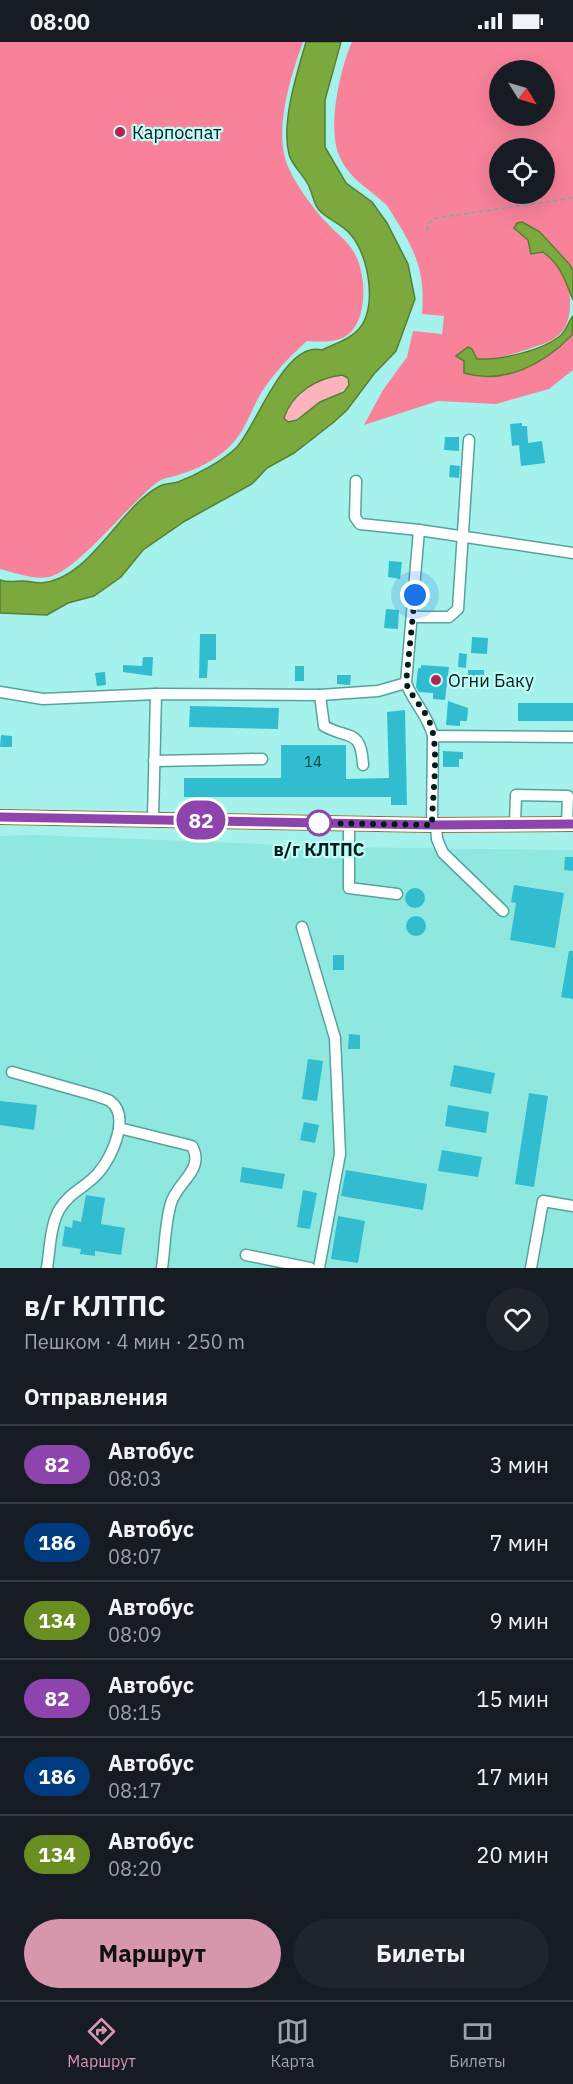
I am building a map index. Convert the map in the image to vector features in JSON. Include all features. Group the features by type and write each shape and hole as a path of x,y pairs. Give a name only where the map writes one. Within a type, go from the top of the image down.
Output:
{"main road":[{"path":"0,817 434,825 570,824"}],"lane":[{"path":"414,617 449,617 456,614 458,609 469,440"},
{"path":"356,481 355,517 360,524 419,530 573,553"},
{"path":"419,530 414,617 406,683 410,694 425,712 434,736 434,825 437,839 442,853 503,911"},
{"path":"0,692 43,699 156,694 320,695 378,691 406,683"},
{"path":"153,819 156,694"},
{"path":"320,695 324,726 357,739 361,744 363,765"},
{"path":"434,736 573,737"},
{"path":"154,761 262,759"},
{"path":"515,824 516,795 568,796 570,824"},
{"path":"349,823 349,888 397,894"},
{"path":"302,927 335,1038 340,1154 319,1268"},
{"path":"12,1072 110,1101 118,1112 119,1128 106,1163 98,1174 67,1197 53,1223 47,1268"},
{"path":"119,1128 192,1146 196,1154 197,1163 175,1194 171,1204 162,1268"},
{"path":"531,1268 543,1201 573,1206"},
{"path":"246,1255 310,1268"}],"path":[{"path":"427,231 429,223 436,218 573,198"}],"shaded area":[{"path":"0,42 303,42 286,100 282,130 285,158 309,201 352,250 359,262 363,283 360,316 350,333 341,339 324,342 307,341 266,386 243,428 229,447 200,467 159,481 75,562 61,572 43,578 24,576 0,569"},
{"path":"306,42 341,42 325,100 325,147 346,183 372,202 387,223 408,264 415,299 396,351 374,374 347,410 334,422 294,453 267,468 252,484 185,521 143,550 121,577 94,596 68,603 47,615 0,613 0,580 41,583 58,579 74,570 89,557 145,496 162,485 178,482 201,472 237,447 273,386 296,358 309,350 322,350 346,339 358,330 364,320 368,309 369,282 357,244 348,231 317,208 308,184 289,154 288,113","holes":["342,375 348,378 349,385 344,392 320,402 297,420 288,422 284,418 293,401 307,388 324,379"]},
{"path":"352,42 573,42 573,271 570,265 543,252 559,268 565,278 569,289 569,317 562,331 549,341 501,357 476,359 472,349 460,358 503,376 541,360 573,334 573,370 549,389 496,404 438,401 364,425 383,390 407,357 413,331 442,334 444,316 422,314 423,301 419,267 405,235 387,206 352,175 339,155 334,130 336,98"},
{"path":"522,222 540,232 570,265 573,271 573,300 562,273 554,262 543,252 531,254 528,240 514,228 517,223"},
{"path":"573,316 572,335 561,345 536,363 509,374 479,376 464,373 464,361 456,356 468,347 472,349 477,359 497,358 533,350 561,335"},
{"path":"342,375 348,378 349,385 339,393 293,420 288,422 283,417 287,408 306,388 323,379"},
{"path":"35,835 335,847 573,850 573,1268 0,1268 0,836"}],"building":[{"path":"522,423 522,426 527,426 528,443 542,441 545,463 521,466 519,445 512,446 510,424"},
{"path":"445,437 459,437 459,451 444,450"},
{"path":"450,465 460,466 459,478 449,477"},
{"path":"389,561 402,562 400,579 388,577"},
{"path":"386,609 399,610 398,629 384,628"},
{"path":"200,634 216,634 216,660 208,660 207,678 199,678"},
{"path":"472,637 488,638 487,654 471,653"},
{"path":"459,653 467,654 466,668 458,667"},
{"path":"143,657 153,657 152,676 123,672 123,665 142,666"},
{"path":"421,665 449,667 445,700 433,699 433,693 419,692 416,687 418,668 421,668"},
{"path":"295,666 304,666 304,681 295,681"},
{"path":"468,670 484,670 484,683 468,683"},
{"path":"105,672 106,685 97,686 95,673"},
{"path":"337,675 351,675 350,685 337,684"},
{"path":"448,701 468,708 467,721 460,721 460,726 446,725"},
{"path":"518,703 573,703 573,721 518,721"},
{"path":"190,706 279,708 278,729 189,727"},
{"path":"405,710 407,805 391,805 391,797 184,797 184,778 281,778 281,745 346,745 346,779 389,778 387,712"},
{"path":"1,735 12,736 12,747 0,747"},
{"path":"443,751 463,752 463,759 459,759 459,767 443,767"},
{"path":"565,857 573,857 573,871 564,870"},
{"path":"514,885 564,893 555,948 510,940 516,903 511,902"},
{"path":"415,888 422,891 425,898 422,905 415,908 408,905 405,898 408,891"},
{"path":"416,916 423,919 426,926 423,933 416,936 409,933 406,926 409,919"},
{"path":"569,951 573,951 573,999 561,997"},
{"path":"333,955 344,955 344,970 333,970"},
{"path":"349,1034 360,1035 360,1049 348,1049"},
{"path":"308,1059 323,1061 317,1101 302,1099"},
{"path":"454,1065 495,1073 491,1094 450,1086"},
{"path":"529,1093 548,1096 534,1187 515,1184"},
{"path":"0,1101 37,1105 34,1130 0,1125"},
{"path":"448,1105 489,1112 486,1133 445,1126"},
{"path":"304,1122 319,1125 315,1143 300,1140"},
{"path":"442,1150 482,1157 478,1177 438,1171"},
{"path":"242,1167 285,1174 282,1189 240,1182"},
{"path":"346,1170 427,1184 423,1210 341,1196"},
{"path":"303,1190 317,1193 310,1229 297,1227"},
{"path":"86,1195 105,1198 101,1224 125,1228 121,1255 95,1251 95,1256 80,1254 81,1249 62,1246 65,1226 72,1228 73,1220 81,1222"},
{"path":"338,1216 365,1221 358,1263 331,1259"}],"bus line":[{"name":"82","path":"0,817 432,825 573,824"}],"place":[{"name":"Карпоспат","path":"120,132"},
{"name":"Огни Баку","path":"436,680"},
{"name":"в/г КЛТПС","path":"319,823"}],"route":[{"path":"319,823 432,825 434,736 425,712 410,694 406,683 415,595"}]}
